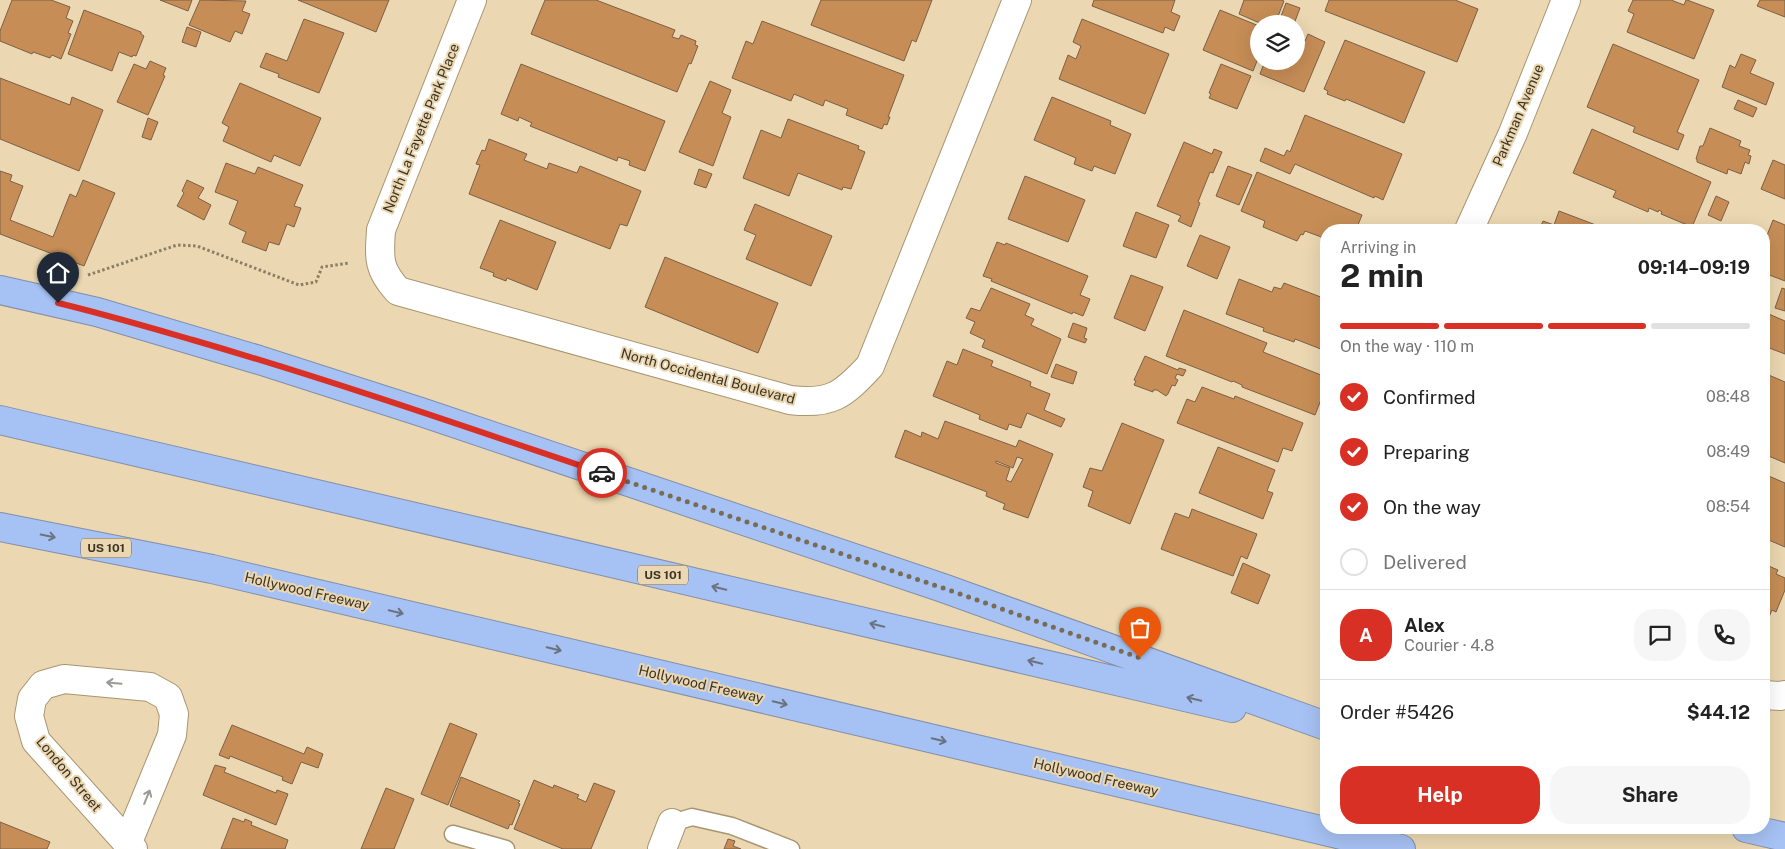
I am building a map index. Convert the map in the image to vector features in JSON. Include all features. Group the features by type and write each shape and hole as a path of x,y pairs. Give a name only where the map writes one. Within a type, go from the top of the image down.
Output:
{"highway":[{"path":"0,290 97,312 259,360 422,412 952,592 1320,726"},
{"name":"US 101","path":"0,420 1320,727"},
{"name":"Hollywood Freeway","path":"0,526 212,569 1320,830"},
{"name":"Hollywood Freeway","path":"1337,834 1401,849"},
{"path":"1770,834 1785,837"}],"street":[{"name":"North La Fayette Park Place","path":"379,258 380,230 472,0"},
{"name":"North Occidental Boulevard","path":"379,258 385,277 398,291 790,400 804,402 836,396 850,387 870,366 1017,0"},
{"name":"Parkman Avenue","path":"1472,224 1513,133 1566,0"},
{"name":"London Street","path":"64,679 150,687 168,697 174,714 172,735 131,845 36,741 29,716 32,699 43,685 64,679"},
{"path":"1770,695 1785,695"},
{"path":"662,849 672,823"}],"lane":[{"path":"672,823 692,817 732,826 791,849"},
{"path":"453,834 506,849"}],"path":[{"path":"80,275 98,272 177,245 197,246 299,285 316,282 322,267 340,264"}],"building":[{"path":"12,0 51,0 70,7 66,18 73,21 68,33 71,34 61,59 52,55 50,58 33,52 32,54 0,41 0,31"},
{"path":"160,0 192,0 188,11"},
{"path":"200,0 246,1 242,11 250,14 242,34 235,31 230,42 189,25"},
{"path":"298,0 389,0 376,32"},
{"path":"545,0 596,0 675,30 672,37 679,39 681,35 696,41 695,45 698,46 677,92 531,34"},
{"path":"821,0 932,0 916,42 912,40 904,61 811,25"},
{"path":"1094,0 1175,0 1171,12 1180,16 1174,31 1165,27 1163,33 1092,6"},
{"path":"1244,0 1284,1 1279,15 1250,15 1250,19 1239,14"},
{"path":"1329,0 1455,0 1478,9 1457,62 1325,11"},
{"path":"1633,0 1671,0 1684,5 1687,0 1714,10 1694,59 1627,32 1634,14 1628,11"},
{"path":"1760,0 1785,0 1785,17 1757,6"},
{"path":"1286,3 1300,8 1297,15 1282,15"},
{"path":"84,10 141,32 144,36 136,56 133,55 132,57 119,52 112,71 68,54"},
{"path":"1220,10 1250,22 1250,70 1203,50"},
{"path":"304,19 344,33 319,93 278,77 279,74 260,67 266,53 287,61"},
{"path":"1082,19 1169,54 1145,114 1059,79 1068,55 1076,59 1081,46 1073,42"},
{"path":"762,21 904,75 888,117 890,117 887,125 884,124 882,129 846,115 848,109 825,100 823,106 794,94 791,101 732,78 746,41 753,44"},
{"path":"187,27 201,32 196,47 182,42"},
{"path":"1308,34 1325,42 1304,92 1260,74 1262,70 1305,70 1305,41"},
{"path":"1345,40 1425,72 1404,123 1346,99 1345,101 1327,94 1328,91 1324,89"},
{"path":"1613,44 1699,80 1677,132 1684,135 1678,150 1633,132 1635,127 1587,107"},
{"path":"1741,54 1756,60 1750,73 1774,83 1766,105 1722,87 1730,65 1735,68"},
{"path":"150,61 166,68 163,75 165,76 148,115 117,102 134,64 146,69"},
{"path":"521,64 665,121 645,171 629,165 630,161 618,157 617,161 530,126 532,123 519,117 518,121 501,114"},
{"path":"1221,64 1251,76 1237,109 1209,98 1211,94 1209,93"},
{"path":"0,78 70,105 72,97 103,110 79,171 0,139"},
{"path":"710,81 731,90 722,113 731,117 713,166 679,152"},
{"path":"240,83 321,118 300,166 274,155 271,162 223,141 229,127 222,123"},
{"path":"1052,97 1111,121 1110,125 1131,134 1115,174 1094,166 1092,171 1074,164 1076,158 1034,140"},
{"path":"1738,100 1757,108 1753,117 1734,109"},
{"path":"1305,115 1402,154 1383,200 1375,196 1374,198 1295,164 1290,174 1260,161 1265,148 1284,156 1287,150 1290,152"},
{"path":"148,118 158,122 151,140 142,137"},
{"path":"788,119 859,146 858,149 865,152 851,189 843,187 842,190 798,173 789,196 743,178 761,130 781,138"},
{"path":"1710,128 1741,141 1739,146 1750,150 1748,155 1751,156 1749,164 1745,162 1741,174 1728,169 1727,174 1697,162 1696,159 1700,146 1703,146"},
{"path":"1592,129 1711,182 1693,224 1685,224 1661,214 1662,212 1659,210 1658,212 1649,208 1648,212 1613,197 1616,191 1573,173"},
{"path":"489,139 527,154 524,160 547,169 549,163 577,173 580,166 641,191 627,226 620,224 610,249 469,194 480,165 476,164 482,150 485,151"},
{"path":"1184,142 1212,154 1214,149 1222,152 1213,173 1210,172 1198,202 1200,203 1191,227 1178,221 1181,216 1157,206"},
{"path":"1773,160 1785,165 1785,199 1761,189"},
{"path":"226,163 255,174 258,167 303,185 294,206 301,208 294,227 287,224 279,245 269,242 266,251 242,242 246,232 229,224 238,201 215,192"},
{"path":"1228,166 1252,175 1239,205 1216,196"},
{"path":"699,169 712,174 706,188 694,184"},
{"path":"0,171 12,175 10,181 23,186 10,220 53,237 70,194 76,197 83,180 115,193 84,266 0,234"},
{"path":"1257,172 1362,215 1358,224 1320,224 1320,237 1305,231 1297,241 1263,227 1265,221 1241,211"},
{"path":"1025,176 1085,200 1068,242 1008,219"},
{"path":"187,180 204,188 198,198 211,205 204,220 177,206 184,193 182,191"},
{"path":"1716,196 1729,202 1721,221 1708,215"},
{"path":"755,204 832,236 811,286 746,259 756,235 744,230"},
{"path":"1559,211 1593,224 1554,224"},
{"path":"1136,212 1169,225 1156,258 1123,246"},
{"path":"500,220 556,242 537,290 507,278 506,281 493,276 494,273 480,268"},
{"path":"1773,220 1785,225 1785,281 1770,275 1770,228"},
{"path":"1200,235 1230,247 1217,279 1187,266"},
{"path":"997,242 1005,245 1006,243 1088,276 1080,295 1090,299 1083,316 1073,312 1072,314 983,276"},
{"path":"665,257 778,303 758,353 645,307"},
{"path":"1131,275 1163,287 1145,331 1114,318"},
{"path":"1239,279 1272,292 1274,287 1281,289 1284,283 1320,297 1320,349 1295,339 1294,342 1263,331 1264,328 1226,314"},
{"path":"991,288 1030,304 1025,315 1034,319 1031,325 1061,339 1047,374 982,347 985,340 970,333 975,322 966,318 971,308 980,311"},
{"path":"1782,288 1785,289 1785,311 1775,308"},
{"path":"1184,310 1267,343 1263,352 1320,375 1320,402 1315,415 1166,356"},
{"path":"1770,315 1785,321 1785,354 1770,348"},
{"path":"1073,323 1087,328 1084,338 1087,339 1085,343 1068,337"},
{"path":"963,349 993,361 991,366 1031,382 1030,386 1050,394 1044,410 1065,419 1061,427 1027,413 1021,428 1009,424 1007,430 979,419 980,415 933,396 947,361 957,365"},
{"path":"1145,356 1178,370 1179,368 1186,370 1183,376 1177,374 1175,378 1178,380 1175,386 1172,385 1166,396 1157,390 1153,390 1153,392 1134,385 1136,381 1134,380"},
{"path":"1056,364 1077,372 1073,384 1051,377"},
{"path":"1770,376 1785,382 1785,463 1770,457"},
{"path":"1202,387 1234,399 1235,396 1303,423 1292,451 1283,448 1278,462 1177,423 1187,399 1195,402"},
{"path":"945,421 1016,447 1019,440 1053,454 1028,518 1003,509 1005,504 986,496 987,492 895,457 905,430 921,437 922,432 938,439","holes":["1017,457 1023,459 1011,482 1006,480 1010,468 996,463 996,461 1013,468"]},
{"path":"1122,423 1164,440 1130,524 1088,506 1093,491 1083,487 1090,468 1102,471"},
{"path":"1218,447 1275,470 1267,491 1273,493 1263,519 1199,493"},
{"path":"1770,477 1785,483 1785,547 1770,541"},
{"path":"1192,509 1257,534 1247,559 1241,556 1233,576 1161,549 1175,513 1189,518"},
{"path":"1243,563 1270,575 1258,604 1231,593"},
{"path":"1770,567 1778,570 1776,574 1785,578 1785,590 1776,612 1772,610 1770,615"},
{"path":"450,723 477,734 448,805 421,794"},
{"path":"232,725 304,754 307,747 323,754 318,768 301,762 292,784 282,780 283,777 230,756 229,759 219,755"},
{"path":"215,765 226,768 224,772 276,793 277,790 288,794 276,825 203,795"},
{"path":"461,777 520,801 512,825 510,824 508,829 450,806"},
{"path":"534,780 553,788 554,785 579,795 577,798 586,802 594,783 615,791 591,849 563,849 514,829"},
{"path":"386,788 414,799 394,849 361,849"},
{"path":"233,818 244,822 245,819 252,822 251,825 288,840 285,849 221,849"},
{"path":"0,822 50,842 47,849 0,849"},
{"path":"728,839 735,841 733,846 741,849 724,849"}],"way so far":[{"path":"602,473 943,588 1140,658"}],"route":[{"path":"58,303 97,312 259,360 422,412 602,473"}]}
